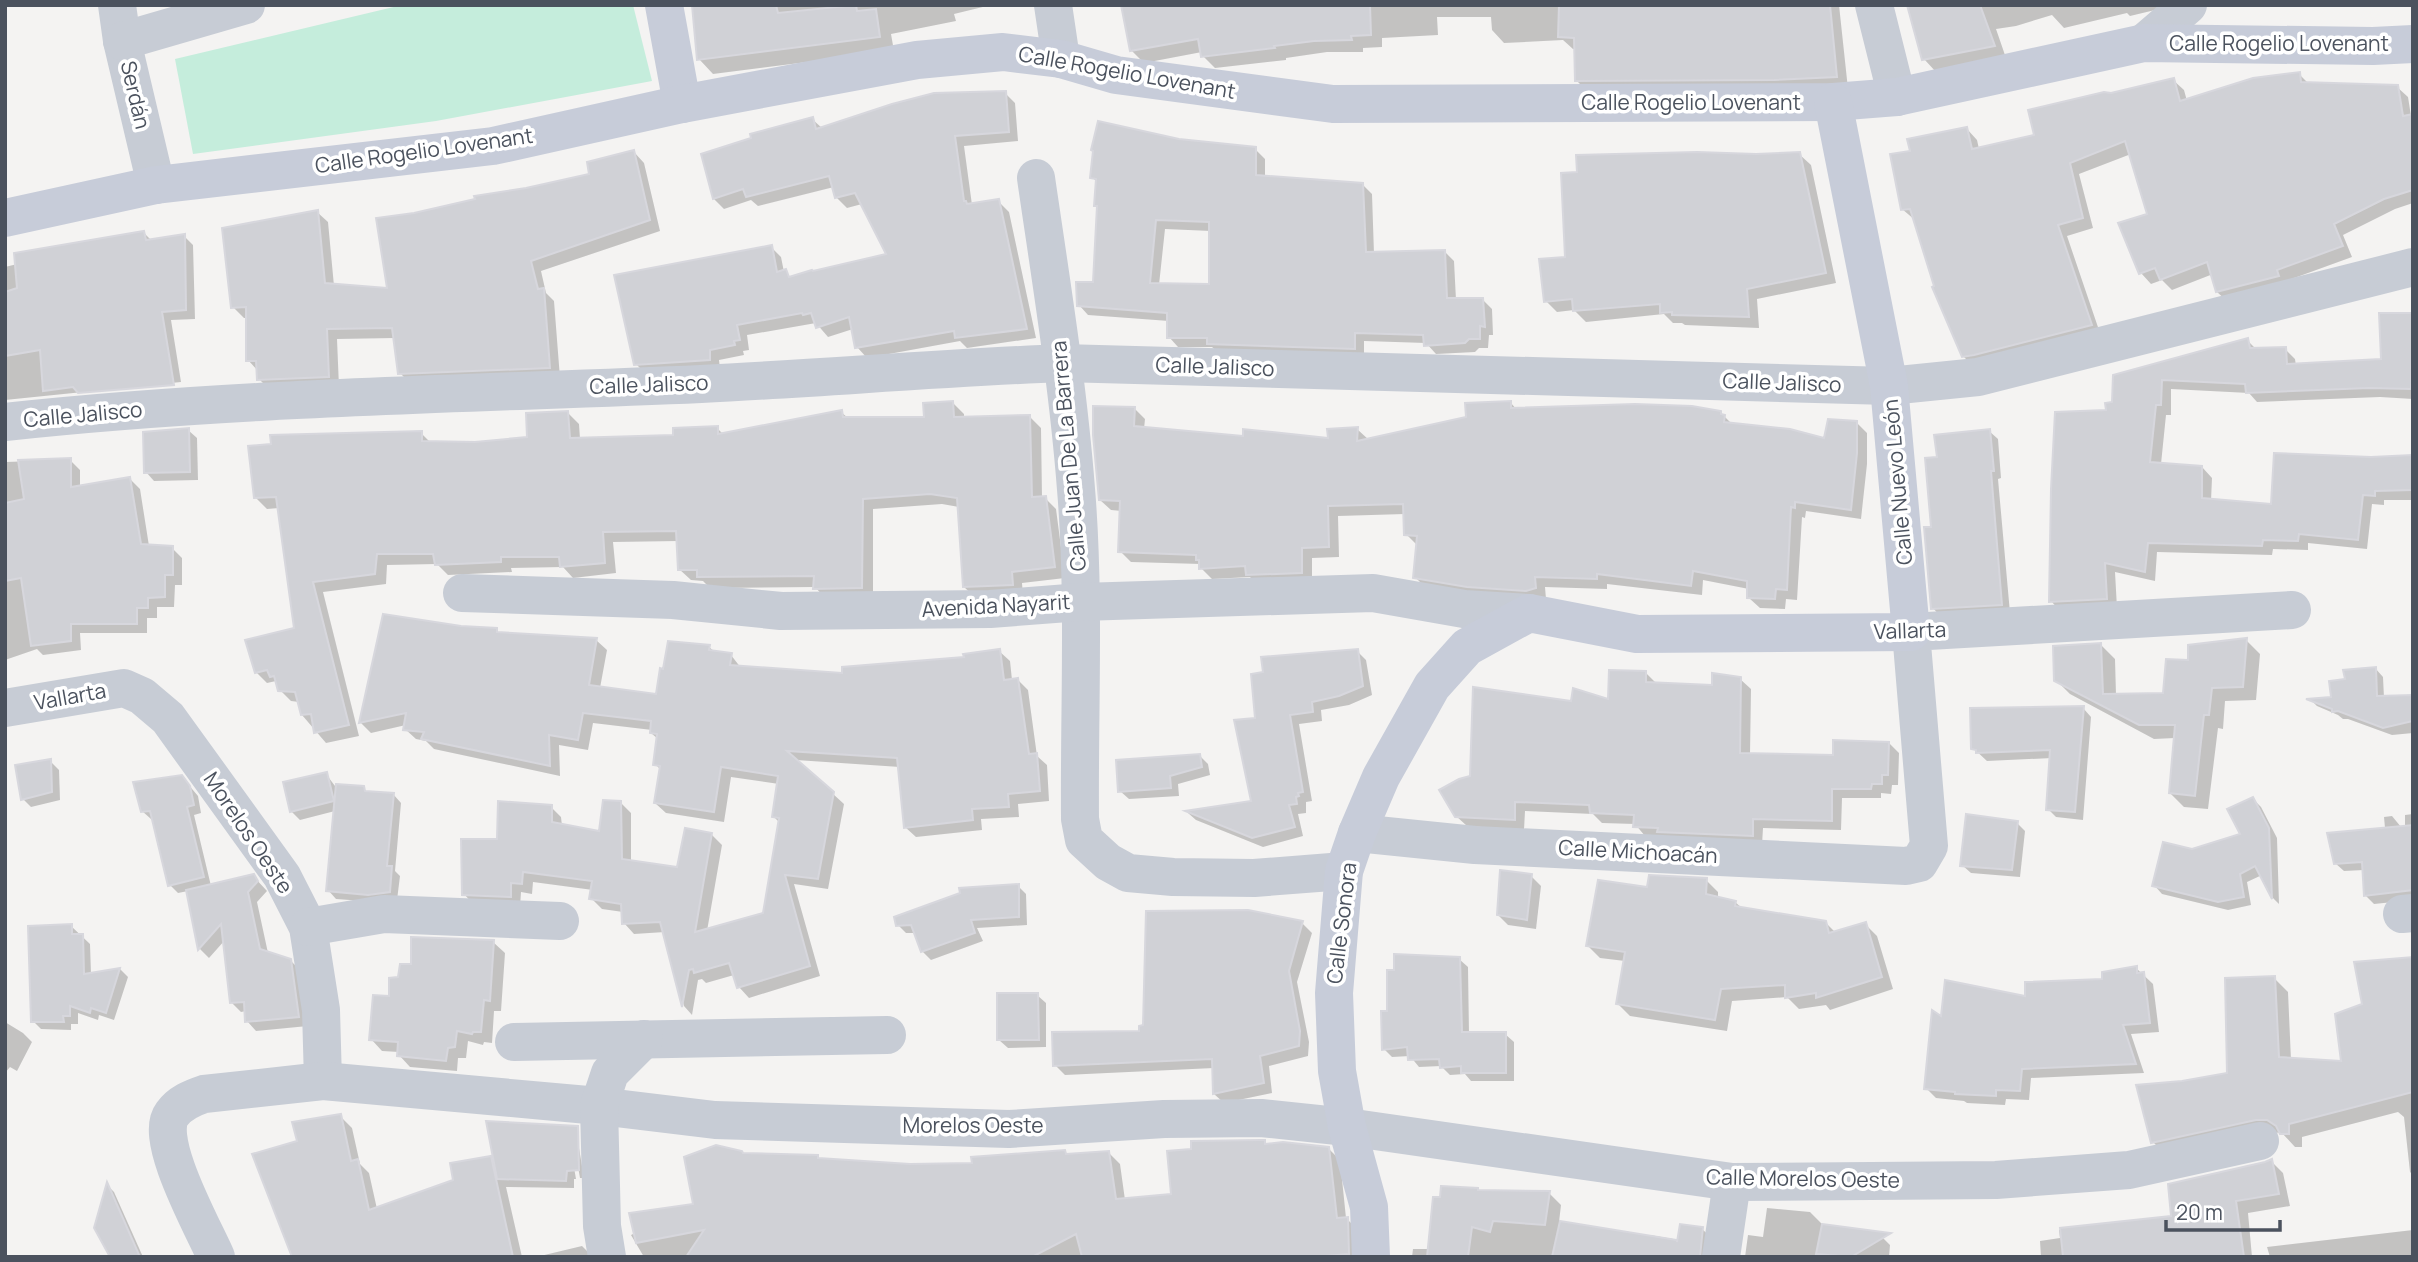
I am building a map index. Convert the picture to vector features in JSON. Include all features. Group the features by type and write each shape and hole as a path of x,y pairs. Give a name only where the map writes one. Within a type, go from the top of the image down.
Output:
{"street":[{"path":"120,23 246,5"},
{"path":"664,5 682,104"},
{"path":"1052,5 1061,59"},
{"path":"1874,5 1897,97"},
{"name":"Calle Rogelio Lovenant","path":"2144,43 2188,5"},
{"name":"Serdán","path":"120,23 156,185"},
{"name":"Calle Rogelio Lovenant","path":"5,218 156,185 493,146 682,104 917,60 1003,52 1061,59 1116,75 1333,104 1833,102 1897,97 2144,43 2373,46 2413,44"},
{"name":"Calle Nuevo León","path":"1833,102 1889,386 1929,846 1919,863"},
{"name":"Calle Juan De La Barrera","path":"1036,178 1062,363 1076,490 1081,602 1080,819 1084,840 1098,854 1128,873 1173,877 1254,878 1344,871"},
{"name":"Calle Jalisco","path":"5,422 110,411 342,397 704,384 934,368 1062,363 1889,386 1978,377 2413,268"},
{"name":"Avenida Nayarit","path":"462,593 673,600 781,611 990,609 1081,602 1373,593 1464,608 1529,613"},
{"name":"Vallarta","path":"1529,613 1637,634 1911,632 2292,610"},
{"name":"Calle Sonora","path":"1371,1257 1369,1207 1347,1127 1337,1071 1334,993 1344,871 1381,777 1432,686 1467,647 1529,613"},
{"name":"Vallarta","path":"5,708 124,688 142,696 168,718"},
{"name":"Morelos Oeste","path":"168,718 282,876 308,926 321,1010 323,1081"},
{"name":"Calle Michoacán","path":"1357,834 1475,845 1906,866 1919,863"},
{"path":"308,926 384,914 560,921"},
{"path":"514,1042 887,1035"},
{"path":"607,1257 602,1226 599,1106 610,1073 644,1039"},
{"name":"Morelos Oeste","path":"216,1257 171,1156 166,1131 171,1115 187,1100 204,1094 323,1081 599,1106 715,1120 1009,1129 1164,1119 1261,1118 1347,1127"},
{"name":"Calle Morelos Oeste","path":"1347,1127 1732,1182 1996,1181 2129,1170 2260,1141"},
{"path":"1721,1257 1732,1182"}],"green space":[{"path":"402,5 633,5 652,81 436,121 193,154 175,59"}],"building":[{"path":"692,5 776,5 778,13 856,5 857,11 876,9 880,37 697,60"},
{"path":"1121,5 1370,5 1371,35 1351,36 1352,40 1314,41 1201,57 1198,39 1130,51"},
{"path":"1559,5 1830,5 1837,77 1575,81 1574,38 1558,37"},
{"path":"1907,5 1980,5 1995,46 1922,60"},
{"path":"2300,72 2301,82 2398,85 2403,116 2413,114 2413,190 2384,199 2334,224 2343,246 2277,270 2279,276 2216,292 2207,262 2160,280 2155,268 2139,274 2118,223 2147,214 2125,141 2070,163 2083,218 2058,225 2092,325 1962,357 1932,287 1934,286 1910,209 1901,210 1890,154 1910,151 1907,139 1967,127 1972,149 2034,135 2028,110 2104,92 2111,93 2174,78 2180,101 2253,78"},
{"path":"1006,91 1009,132 955,136 964,201 967,204 999,199 1027,329 955,338 954,331 855,348 849,317 816,328 811,313 802,313 737,325 740,340 734,341 735,345 710,350 710,360 634,365 614,275 772,245 777,272 786,269 789,277 886,254 855,193 835,198 829,176 746,197 743,189 713,199 701,154 751,138 750,134 813,117 816,129 934,93"},
{"path":"1098,121 1179,139 1256,147 1256,175 1363,183 1366,252 1445,250 1447,298 1483,298 1485,327 1480,326 1480,339 1469,339 1465,343 1424,346 1423,335 1355,333 1355,349 1207,344 1207,338 1167,338 1167,313 1077,306 1076,282 1093,282 1097,206 1094,206 1096,179 1090,178 1091,150","holes":["1156,220 1209,222 1209,284 1150,283"]},
{"path":"634,150 650,220 531,261 538,289 544,288 550,368 398,374 392,328 327,329 329,377 257,380 256,361 246,361 246,307 231,308 222,228 318,210 325,283 387,288 376,218 414,213 475,199 474,196 589,174 587,162"},
{"path":"1800,152 1826,273 1747,289 1749,317 1672,315 1672,312 1660,313 1660,304 1573,311 1572,299 1544,302 1539,259 1565,257 1561,173 1577,172 1576,155"},
{"path":"144,231 146,240 185,234 186,310 162,312 174,385 78,393 73,387 43,391 40,350 5,356 5,292 17,288 14,253"},
{"path":"2379,313 2413,313 2411,389 2246,393 2245,384 2162,380 2161,405 2156,405 2150,462 2202,466 2202,498 2271,504 2274,453 2371,457 2412,455 2412,490 2375,491 2375,496 2363,495 2358,540 2299,534 2298,541 2263,540 2262,546 2148,543 2145,572 2105,563 2107,599 2049,602 2055,412 2106,410 2105,403 2112,402 2113,375 2248,338 2250,348 2286,347 2287,364 2381,359"},
{"path":"953,401 954,417 1030,415 1032,497 1046,496 1055,567 1012,572 1013,585 963,587 957,498 930,494 863,499 862,588 813,589 814,576 697,577 697,570 678,570 676,531 603,532 605,563 560,567 559,557 501,557 501,562 435,565 433,554 377,554 375,574 313,582 349,725 314,733 311,714 301,715 295,692 278,691 274,676 270,677 267,670 255,673 245,640 294,628 276,497 254,498 248,446 271,444 270,435 422,431 422,441 475,442 527,437 526,413 568,411 570,438 673,435 673,428 718,426 718,434 842,410 843,417 924,417 923,403"},
{"path":"1511,401 1511,408 1635,404 1692,406 1721,411 1721,414 1725,415 1724,422 1790,429 1824,438 1828,419 1857,421 1857,453 1851,510 1795,502 1795,508 1791,507 1787,590 1776,589 1775,599 1747,598 1747,581 1693,571 1691,586 1597,574 1597,579 1535,577 1536,588 1526,591 1467,587 1413,578 1417,536 1404,535 1403,504 1328,506 1329,547 1302,548 1302,573 1246,575 1245,566 1199,569 1196,555 1118,552 1120,501 1099,500 1093,406 1135,407 1134,426 1243,436 1243,429 1328,438 1327,429 1358,427 1357,441 1466,417 1465,403"},
{"path":"189,428 190,472 144,473 143,432"},
{"path":"1990,429 2002,605 1931,609 1924,527 1931,527 1925,458 1937,457 1934,435"},
{"path":"71,458 71,487 130,477 141,544 173,546 173,575 165,575 165,597 148,598 148,608 137,608 137,624 71,624 71,641 31,646 21,578 5,581 5,503 24,499 18,460"},
{"path":"383,614 461,626 497,628 497,632 597,638 589,685 656,694 668,641 710,645 709,650 732,653 730,665 842,673 842,667 964,657 963,654 1000,649 1004,680 1018,678 1029,754 1037,753 1040,791 1008,794 1009,807 972,809 973,820 904,828 897,758 787,751 834,792 818,879 785,875 810,966 737,988 729,963 694,973 693,969 689,970 682,1007 660,922 622,924 621,904 589,899 592,881 523,872 522,884 511,883 511,897 462,895 461,839 497,839 498,801 552,805 552,822 599,831 603,800 621,801 622,859 677,867 685,828 712,833 695,932 763,913 779,818 772,817 778,776 721,767 714,812 654,803 660,766 653,765 657,734 650,733 651,721 583,713 578,740 549,735 550,766 421,739 424,732 403,730 406,713 359,723"},
{"path":"2247,638 2243,687 2212,688 2209,715 2204,715 2195,796 2169,793 2175,725 2139,725 2054,681 2053,646 2101,643 2103,694 2163,693 2166,659 2188,660 2188,645"},
{"path":"1358,649 1363,686 1339,696 1312,702 1313,712 1290,715 1303,792 1296,797 1297,804 1289,805 1295,827 1252,838 1185,811 1251,801 1234,720 1255,718 1251,674 1263,672 1261,657"},
{"path":"2376,667 2377,696 2413,695 2413,721 2383,728 2338,711 2332,712 2332,709 2306,699 2331,697 2329,681 2345,679 2343,670"},
{"path":"1609,670 1646,671 1646,682 1712,685 1712,673 1741,677 1740,753 1833,755 1833,740 1889,742 1888,775 1882,775 1882,784 1872,784 1871,789 1832,789 1832,821 1753,819 1753,836 1657,832 1658,828 1633,827 1634,815 1590,813 1589,805 1515,802 1515,820 1455,817 1439,790 1470,776 1473,687 1571,701 1573,688 1608,699"},
{"path":"2084,706 2075,812 2046,810 2050,750 1976,753 1976,750 1971,749 1970,708"},
{"path":"1200,754 1202,767 1170,776 1171,788 1118,792 1116,760"},
{"path":"51,759 52,792 21,800 15,765"},
{"path":"327,772 334,801 290,812 283,782"},
{"path":"182,775 190,786 194,805 187,807 204,877 168,886 150,811 141,812 133,782"},
{"path":"336,784 364,786 365,791 394,793 387,866 392,866 390,892 368,895 326,891"},
{"path":"2253,797 2269,828 2272,899 2255,866 2240,874 2244,897 2218,902 2152,886 2163,842 2192,849 2240,834 2227,809"},
{"path":"1966,814 2018,821 2012,870 1960,866"},
{"path":"2413,825 2413,890 2364,896 2362,862 2334,864 2327,833"},
{"path":"1500,870 1532,874 1527,920 1497,915"},
{"path":"254,874 258,881 248,892 260,949 291,959 299,1017 245,1022 244,1002 230,1003 221,924 198,950 186,890"},
{"path":"1649,875 1707,878 1706,894 1736,901 1735,906 1826,921 1829,933 1866,922 1882,977 1816,998 1816,993 1785,998 1785,985 1721,989 1715,1020 1616,1004 1625,952 1586,946 1598,880 1647,887"},
{"path":"1019,884 1019,917 971,920 975,933 921,952 911,925 896,926 894,917 960,893 959,888"},
{"path":"1248,910 1303,921 1289,971 1300,1031 1299,1046 1260,1056 1264,1083 1213,1094 1212,1059 1053,1066 1052,1032 1139,1031 1139,1026 1143,1025 1146,911"},
{"path":"72,924 72,934 83,934 84,974 120,968 106,1013 91,1008 90,1013 70,1006 70,1016 63,1016 64,1022 31,1022 28,926"},
{"path":"411,937 494,940 490,1001 484,1000 481,1032 472,1034 457,1031 455,1047 448,1048 446,1061 397,1056 398,1042 369,1040 373,995 389,996 389,978 398,977 400,964 411,964"},
{"path":"1394,954 1460,957 1462,1032 1506,1032 1506,1073 1461,1073 1461,1066 1440,1068 1439,1059 1408,1060 1407,1047 1382,1050 1381,1011 1387,1011 1387,970 1394,970"},
{"path":"2413,957 2413,1092 2289,1124 2289,1134 2280,1134 2276,1126 2267,1120 2256,1120 2151,1143 2136,1085 2227,1073 2225,978 2275,976 2279,1057 2341,1061 2335,1014 2362,1004 2354,962"},
{"path":"2137,966 2137,973 2144,972 2150,1023 2123,1025 2136,1064 2022,1069 2020,1091 1996,1090 1996,1096 1924,1089 1932,1010 1941,1016 1945,980 2025,996 2025,982 2102,979 2102,972"},
{"path":"997,993 1038,993 1039,1040 997,1040"},
{"path":"341,1114 351,1161 358,1159 369,1210 453,1180 450,1163 491,1156 513,1257 292,1257 252,1154 297,1141 292,1122"},
{"path":"486,1121 578,1126 579,1170 567,1171 566,1181 497,1179"},
{"path":"1265,1140 1265,1144 1283,1142 1329,1147 1337,1218 1348,1217 1349,1254 1314,1257 1082,1257 1076,1234 1032,1257 686,1257 704,1230 636,1243 629,1213 693,1204 684,1157 716,1145 743,1153 818,1155 818,1158 910,1164 972,1163 971,1157 1065,1150 1066,1154 1109,1151 1116,1199 1171,1194 1167,1151 1191,1149 1191,1141"},
{"path":"2272,1159 2279,1194 2236,1201 2244,1257 2063,1257 2060,1228 2171,1216 2168,1184"},
{"path":"107,1182 140,1257 110,1257 94,1228"},
{"path":"1441,1186 1478,1190 1550,1191 1545,1225 1493,1221 1490,1232 1472,1227 1468,1257 1427,1257 1433,1197 1440,1197"},
{"path":"1560,1221 1677,1242 1680,1224 1703,1227 1700,1257 1552,1257"},
{"path":"1822,1224 1891,1233 1851,1257 1816,1254"}]}
